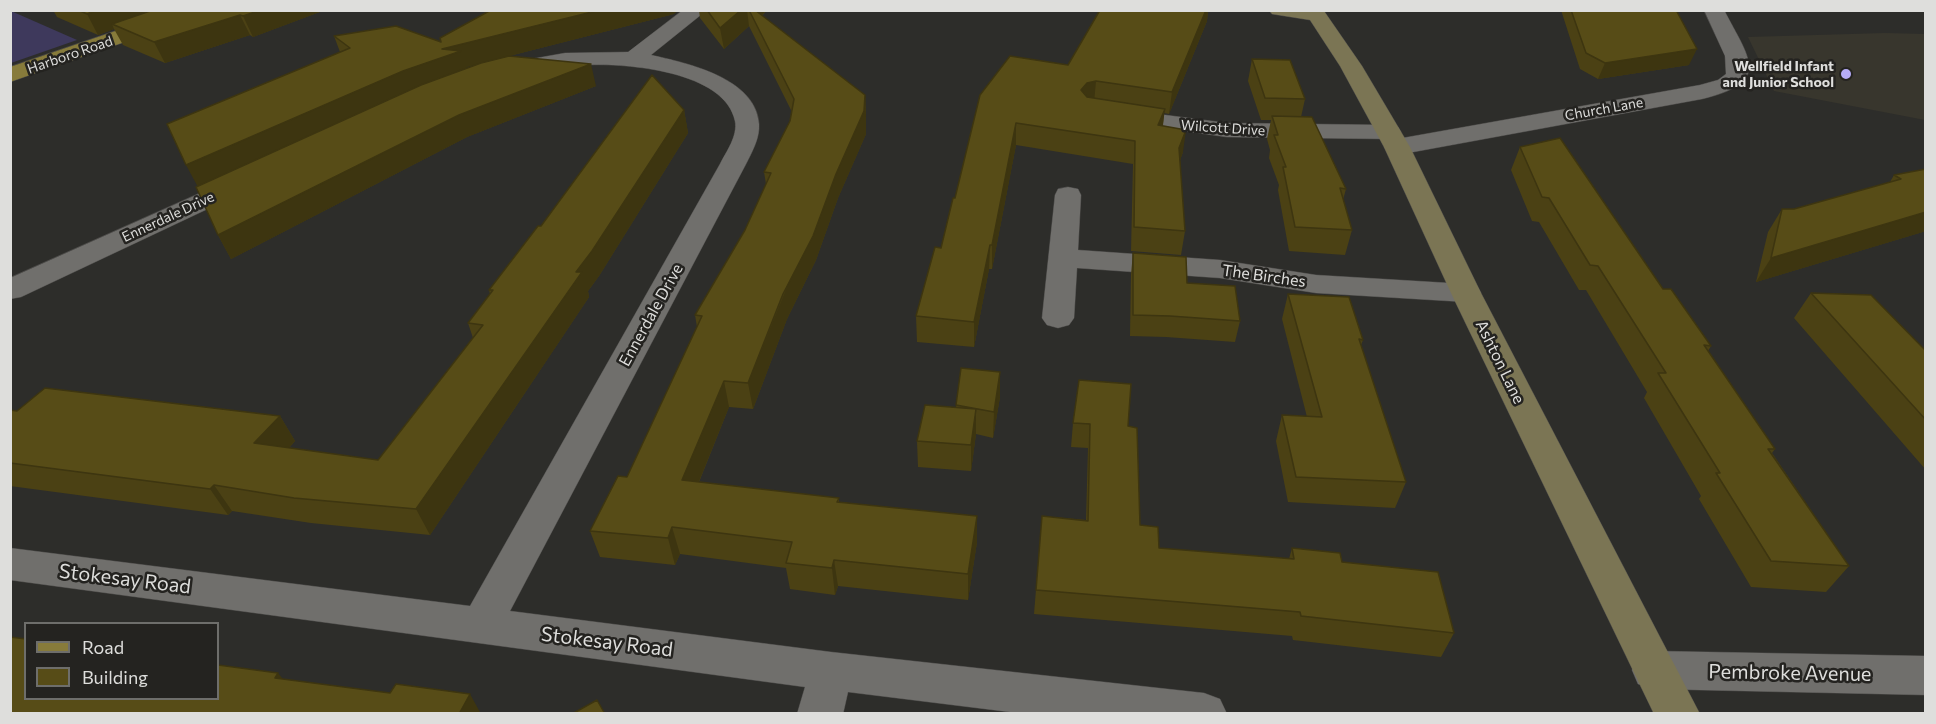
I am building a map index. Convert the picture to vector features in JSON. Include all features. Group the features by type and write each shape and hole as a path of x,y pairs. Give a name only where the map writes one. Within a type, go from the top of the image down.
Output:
{"main road":[{"name":"Harboro Road","path":"10,75 198,10"},
{"path":"1279,10 1316,13"},
{"name":"Ashton Lane","path":"1316,13 1351,66 1393,140 1466,293 1677,714"}],"street":[{"path":"633,59 697,10"},
{"name":"Church Lane","path":"1393,140 1701,92 1726,84 1738,75 1739,64 1714,10"},
{"name":"Ennerdale Drive","path":"481,625 745,140 747,121 740,105 726,90 706,78 683,70 633,59 554,62 495,73"},
{"name":"Wilcott Drive","path":"1094,112 1200,128 1393,140"},
{"name":"Ennerdale Drive","path":"10,290 269,170"},
{"path":"1058,318 1068,195"},
{"name":"The Birches","path":"1063,258 1220,269 1316,284 1466,293"},
{"name":"Stokesay Road","path":"10,564 831,671 1204,714"},
{"name":"Pembroke Avenue","path":"1654,670 1926,676"},
{"path":"820,714 831,671"}],"shaded area":[{"path":"11,11 77,40 11,63"},
{"name":"Wellfield Infant and Junior School","path":"1925,34 1925,120 1774,91 1748,37"}],"building":[{"path":"78,10 97,10 87,14"},
{"path":"153,10 261,10 154,42 112,24"},
{"path":"491,10 600,10 442,49 461,51 403,71 186,165 167,124 350,48 334,36 396,26 441,42 440,38"},
{"path":"707,10 741,10 720,28"},
{"path":"749,10 755,10 865,95 864,111 836,174 813,236 783,294 748,383 724,381 682,480 839,498 837,502 977,516 968,574 834,560 832,568 786,563 792,542 672,527 668,538 590,531 618,476 627,477 702,316 695,315 745,230 771,173 764,172 790,121 794,99"},
{"path":"1100,10 1206,10 1172,92 1096,81 1087,83 1081,90 1087,97 1165,109 1158,125 1186,130 1179,148 1185,231 1134,227 1135,141 1016,123 974,322 916,316 935,247 941,248 980,95 1010,56 1068,65"},
{"path":"1571,10 1676,10 1697,49 1605,63 1586,53"},
{"path":"509,56 591,64 459,115 218,235 196,187 421,85 481,63"},
{"path":"1252,59 1290,60 1305,99 1265,98"},
{"path":"652,75 684,110 576,272 582,272 416,509 294,498 214,485 210,489 10,463 10,410 17,411 45,388 280,416 254,443 378,460 483,325 468,323 493,290 489,290 538,226 541,226"},
{"path":"1272,116 1312,117 1346,189 1340,188 1352,230 1295,227 1283,167 1286,167 1274,135 1278,135"},
{"path":"1560,138 1663,289 1671,289 1711,346 1704,345 1775,449 1768,449 1849,566 1771,561 1716,473 1720,473 1658,373 1666,373 1598,266 1590,265 1549,198 1542,197 1520,147"},
{"path":"1926,169 1926,212 1771,258 1782,209 1794,209 1901,179 1894,175"},
{"path":"1133,253 1186,257 1187,283 1235,286 1240,321 1133,315"},
{"path":"1811,293 1871,295 1926,351 1926,420"},
{"path":"1288,294 1349,297 1363,340 1359,339 1406,482 1296,477 1282,415 1322,417"},
{"path":"961,368 1000,372 994,412 956,405"},
{"path":"1079,380 1131,384 1128,426 1137,428 1140,525 1158,527 1159,548 1294,559 1292,548 1340,553 1342,562 1438,572 1454,633 1301,616 1300,612 1036,590 1042,516 1088,521 1090,424 1073,423"},
{"path":"925,405 976,409 971,445 917,441"},
{"path":"10,637 24,639 24,700 219,700 219,665 278,673 275,678 390,693 396,684 470,694 459,714 10,714"},
{"path":"597,700 605,714 572,714"}],"place":[{"name":"Wellfield Infant and Junior School","path":"1846,74"}]}
